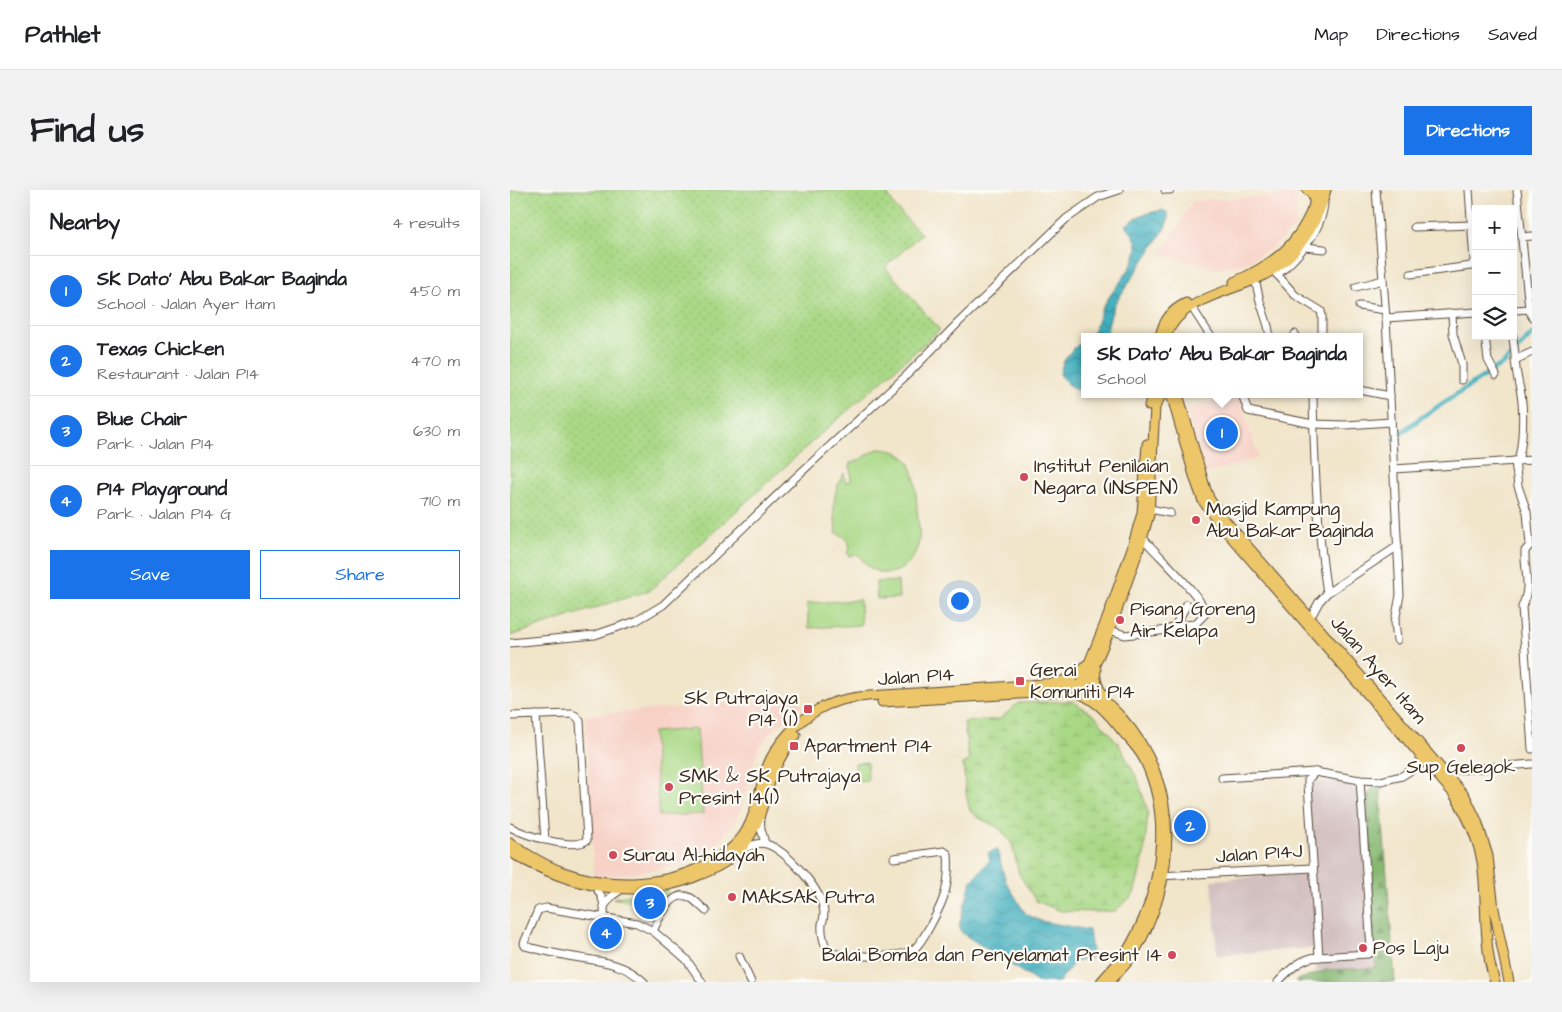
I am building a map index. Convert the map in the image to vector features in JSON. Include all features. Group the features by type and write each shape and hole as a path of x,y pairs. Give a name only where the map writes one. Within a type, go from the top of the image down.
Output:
{"main road":[{"path":"1307,190 1311,192 1314,198 1314,206"},
{"path":"1162,333 1168,317 1182,305 1252,274 1280,255 1304,228 1314,206 1323,193"},
{"path":"1168,333 1174,320 1191,306 1275,272 1303,241 1314,224 1323,193"},
{"path":"1114,709 1097,685 1095,658 1142,513 1149,406 1155,398"},
{"path":"1081,690 1110,630 1143,538 1150,509 1157,398"},
{"name":"Jalan Ayer Itam","path":"1175,398 1210,500 1351,664 1441,773"},
{"name":"Jalan Ayer Itam","path":"1175,398 1195,479 1203,501 1225,530 1256,565 1261,577 1304,629 1339,668 1353,677 1426,761 1465,796 1477,821 1487,850 1494,909 1509,982"},
{"path":"1236,531 1280,575 1313,612 1351,664"},
{"path":"1055,682 1073,678 1095,658"},
{"name":"Jalan P14","path":"510,843 536,859 564,872 597,880 629,883 664,880 692,871 724,855 739,841 751,822 767,766 777,747 792,730 821,707 856,698 1055,682 1100,695 1114,709 1128,724 1147,753 1163,793 1168,832 1151,916 1130,958 1110,982"},
{"name":"Jalan P14","path":"510,852 559,876 584,884 622,889 656,888 679,884 716,868 738,852 750,836 760,817 774,768 784,750 797,733 812,719 823,713 857,704 1081,690 1121,729 1143,757 1156,794 1161,831 1160,876 1132,942 1124,955 1101,982"},
{"path":"1441,773 1472,827 1479,850 1482,862 1491,969 1495,982"},
{"path":"1491,969 1495,976 1499,977 1505,969"}],"street":[{"path":"510,643 595,635 636,621 663,605 795,478 908,374 1066,219 1098,197 1119,190"},
{"path":"1165,190 1170,190"},
{"path":"1376,190 1386,314 1398,546 1400,595 1395,622 1397,640"},
{"path":"1414,227 1472,225 1469,190"},
{"path":"1517,190 1521,237 1532,317"},
{"path":"1322,333 1321,312 1295,295 1275,272 1305,247 1322,215 1323,193"},
{"path":"1521,237 1532,236"},
{"path":"1305,247 1324,249"},
{"path":"1411,274 1467,268 1474,261 1473,250"},
{"path":"1255,279 1269,333"},
{"path":"1356,287 1383,280"},
{"path":"1191,306 1208,333"},
{"path":"1359,306 1386,314 1472,312"},
{"path":"1517,310 1530,309"},
{"path":"1452,314 1453,334 1462,364 1462,380"},
{"path":"1485,340 1486,352 1494,373"},
{"path":"1513,340 1515,369 1522,400 1521,447 1517,461 1518,486 1527,512 1530,545 1525,551 1528,596 1522,607 1532,749"},
{"path":"1515,354 1532,352"},
{"path":"1363,391 1390,396"},
{"path":"1243,398 1248,411 1313,424 1346,425 1391,422"},
{"path":"1313,398 1318,506 1327,594"},
{"path":"1394,469 1532,460"},
{"path":"1150,509 1170,513"},
{"path":"1110,630 1130,635 1168,630 1175,626 1195,624 1205,614 1205,608 1186,583 1143,538"},
{"path":"1313,612 1327,594 1398,546"},
{"path":"1175,626 1187,604"},
{"path":"510,716 572,714 580,721 587,840 580,843 545,840 510,827"},
{"path":"536,715 545,840"},
{"path":"1222,778 1315,772 1360,780 1381,781 1396,778 1426,761"},
{"path":"1441,773 1532,764"},
{"path":"1298,773 1308,784 1315,772"},
{"path":"1278,982 1289,970 1312,957 1368,954 1371,950 1360,780"},
{"name":"Jalan P14J","path":"1160,876 1313,868 1308,784"},
{"path":"760,817 765,843"},
{"path":"738,852 765,843 780,851 791,860 817,892 824,912 822,927 824,944 830,954 845,955 886,955 907,952 916,948 929,926 944,896 948,854 944,851 894,858"},
{"path":"1313,868 1319,957"},
{"path":"595,886 602,895 605,904 604,918"},
{"path":"605,904 622,889"},
{"path":"653,931 669,902 681,896 690,897 706,911"},
{"path":"644,982 630,970 612,963 552,953 524,945 538,910 542,908 637,923 653,931 686,959 702,982"},
{"path":"739,956 751,982"}],"shaded area":[{"path":"1296,194 1297,225 1276,245 1247,263 1215,269 1161,254 1193,201"},
{"path":"1221,398 1240,398 1258,458 1206,474 1186,409"},
{"name":"SMK & SK Putrajaya Presint 14(1)","path":"800,698 802,705 769,734 758,749 741,809 732,825 717,844 705,854 683,863 638,873 594,876 585,715"},
{"path":"1341,781 1367,796 1376,968 1316,971 1314,948 1217,955 1212,880 1309,873 1304,783"}],"green space":[{"path":"510,190 885,190 895,207 921,234 885,267 940,330 814,440 650,590 510,636"},
{"path":"878,449 891,450 901,454 912,469 916,488 919,532 918,545 911,560 899,570 885,573 868,566 859,555 849,556 847,552 850,548 846,538 837,534 834,503 837,488 844,473 845,482 851,481 850,463"},
{"path":"898,581 899,598 877,599 876,582"},
{"path":"860,600 861,625 809,628 807,603"},
{"path":"1073,701 1095,716 1118,743 1138,780 1148,812 1144,856 1134,894 1115,911 1061,911 1036,901 1019,874 1012,844 999,828 970,811 966,793 963,764 969,761 964,722 1000,719 1018,703"},
{"path":"697,729 703,814 659,816 653,732"},
{"path":"867,762 868,781 856,782 855,763"},
{"path":"1380,784 1395,982 1296,982 1297,980 1327,970 1376,968 1367,796 1374,785"},
{"path":"667,889 668,896 660,907 613,898"},
{"path":"599,922 618,927 614,939 594,939"}],"water":[{"path":"1162,210 1168,213 1168,220 1164,230 1114,305 1107,333 1092,333 1106,301 1133,262 1137,245 1126,225 1141,215"},
{"path":"1081,343 1081,392 1070,386 1060,373 1068,354"},
{"path":"997,849 1006,882 1026,914 1041,921 1089,930 1093,957 1074,962 1059,982 1037,982 962,933 959,926 971,882 990,860 988,853"}],"waterway":[{"path":"1395,438 1419,419 1504,363 1532,334"}],"place":[{"name":"SK Dato' Abu Bakar Baginda","path":"1222,433"},
{"name":"Institut Penilaian Negara (INSPEN)","path":"1024,477"},
{"name":"Masjid Kampung Abu Bakar Baginda","path":"1196,520"},
{"name":"Pisang Goreng Air Kelapa","path":"1120,620"},
{"name":"Gerai Komuniti P14","path":"1020,681"},
{"name":"SK Putrajaya P14 (1)","path":"808,709"},
{"name":"Apartment P14","path":"794,746"},
{"name":"Sup Gelegok","path":"1461,748"},
{"name":"SMK & SK Putrajaya Presint 14(1)","path":"669,787"},
{"name":"Texas Chicken","path":"1190,826"},
{"name":"Surau Al-hidayah","path":"613,855"},
{"name":"MAKSAK Putra","path":"732,897"},
{"name":"Blue Chair","path":"650,903"},
{"name":"P14 Playground","path":"606,933"},
{"name":"Pos Laju","path":"1363,948"},
{"name":"Balai Bomba dan Penyelamat Presint 14","path":"1172,955"}]}
